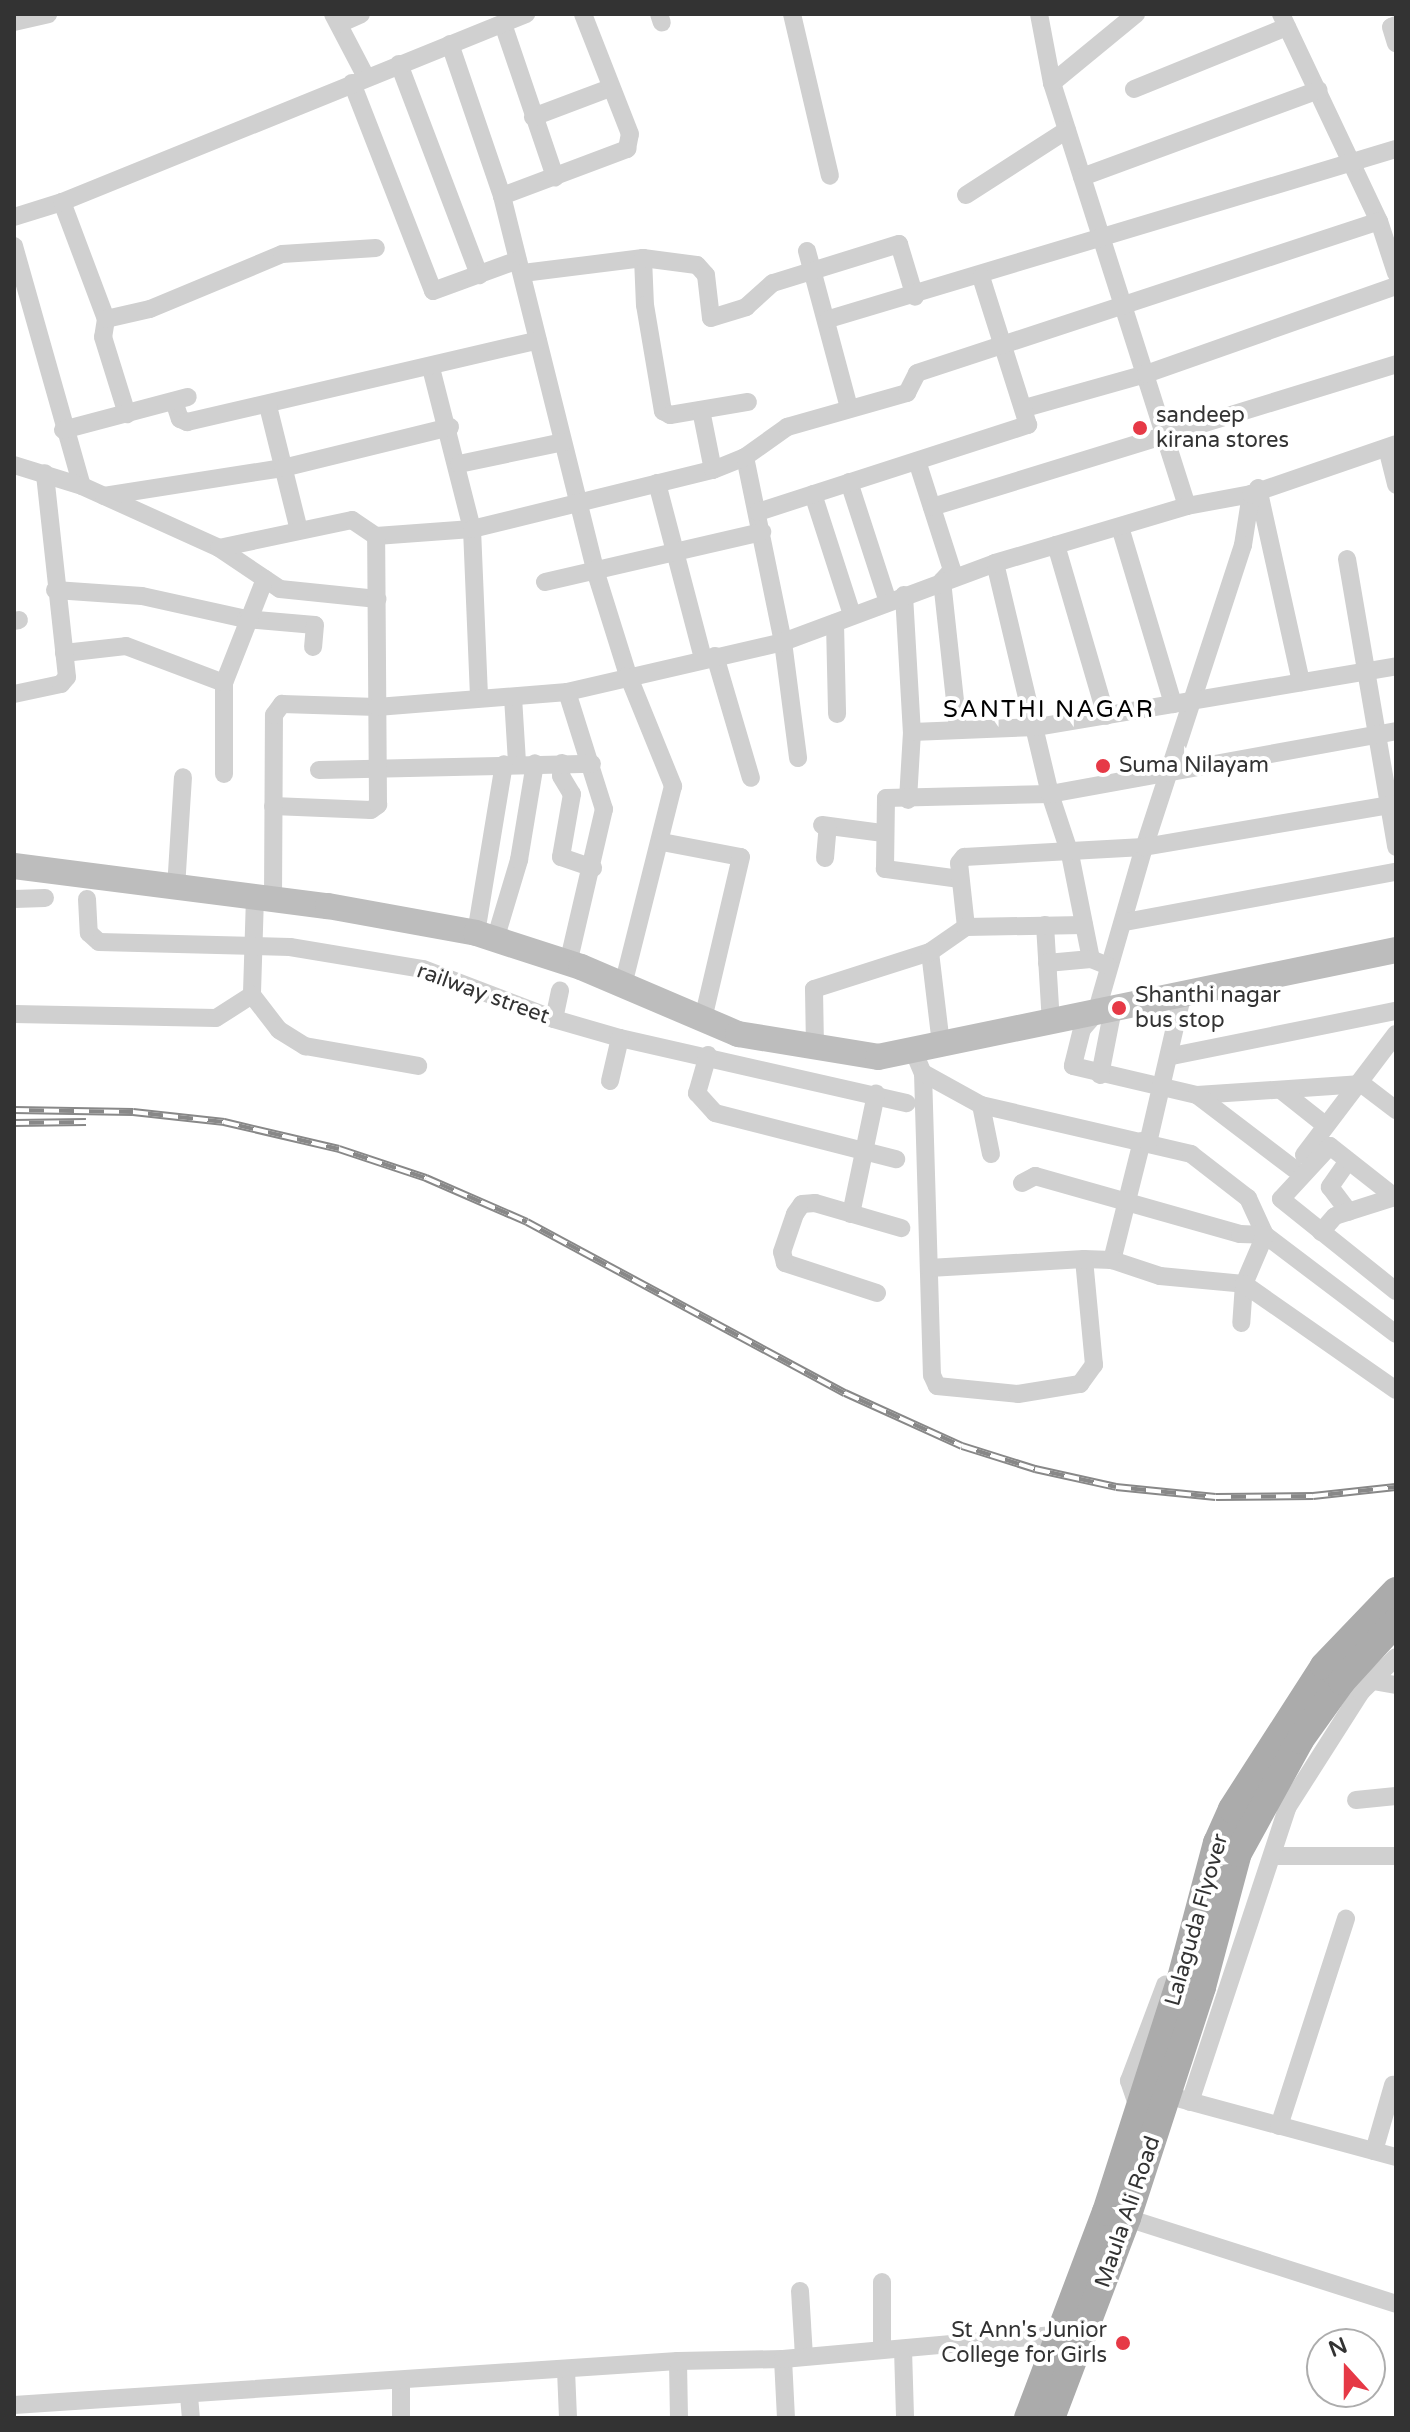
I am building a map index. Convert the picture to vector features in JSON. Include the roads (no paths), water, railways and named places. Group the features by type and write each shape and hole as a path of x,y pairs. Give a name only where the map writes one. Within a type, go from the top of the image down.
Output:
{"main road":[{"path":"14,866 264,898 485,936 623,985 738,1034 918,1062 941,1044 1396,950"},
{"name":"Lalaguda Flyover","path":"1171,2083 1217,1843 1232,1809 1324,1666 1396,1591"},
{"name":"Lalaguda Flyover","path":"1139,2110 1171,2083 1238,1853 1252,1821 1342,1681 1396,1622"},
{"name":"Maula Ali Road","path":"1051,2418 1127,2218 1171,2083"},
{"name":"Maula Ali Road","path":"1028,2418 1062,2334 1139,2110"}],"street":[{"path":"14,22 48,14"},
{"path":"361,14 336,19 433,291 479,275 520,266 643,258 701,268 711,318 746,307 766,287 810,260 899,244 915,297"},
{"path":"14,217 62,202 524,14"},
{"path":"502,196 627,149 630,134 583,14"},
{"path":"792,14 830,176"},
{"path":"1039,14 1052,83 1187,506"},
{"path":"1052,83 1136,14"},
{"path":"1134,89 1284,21 1379,221 1396,273"},
{"path":"503,24 555,177"},
{"path":"1396,25 1391,27 1396,43"},
{"path":"450,44 502,196 595,570 628,675 673,786 662,842 623,985"},
{"path":"399,64 479,275"},
{"path":"533,117 610,88"},
{"path":"1082,177 1318,90"},
{"path":"966,195 1067,130"},
{"path":"829,319 915,297 1396,149"},
{"path":"62,202 106,319 103,337 127,414"},
{"path":"219,548 352,520 376,536 472,529 713,470 745,457 787,427 907,393 917,373 1379,221"},
{"path":"14,246 63,430 82,486"},
{"path":"106,319 150,309 282,254 376,248"},
{"path":"643,258 645,305 663,411 670,415 748,402"},
{"path":"810,260 829,319 849,408"},
{"path":"758,512 1028,425 981,277"},
{"path":"1025,408 1146,374 1396,286"},
{"path":"63,430 181,399 183,422 268,406 538,340"},
{"path":"932,507 1396,364"},
{"path":"431,368 450,427 472,529 479,698"},
{"path":"268,406 299,530"},
{"path":"701,410 713,470"},
{"path":"104,496 283,468 450,427"},
{"path":"459,464 563,442"},
{"path":"418,1066 294,1042 252,995 251,945 264,898 273,806 277,706 377,707 567,692 628,675 783,642 995,563 1187,506 1255,491 1391,446 1396,485"},
{"path":"745,457 783,642 798,758"},
{"path":"917,461 952,570 942,581 958,729"},
{"path":"14,465 82,486 219,548 280,589 377,599"},
{"path":"14,694 65,681 45,473"},
{"path":"849,482 896,598 912,732 908,800"},
{"path":"657,483 674,550 751,778"},
{"path":"1255,491 1301,682"},
{"path":"1100,962 1125,922 1144,847 1170,770 1182,702 1243,545 1255,491"},
{"path":"813,494 844,619 837,714"},
{"path":"1120,527 1182,702"},
{"path":"545,582 762,532"},
{"path":"273,806 374,809 377,769 376,536"},
{"path":"1056,545 1106,716"},
{"path":"1347,559 1363,672 1374,734 1392,805 1396,847"},
{"path":"995,563 1037,727 1050,794 1070,854 1084,925 1100,962 1105,1011 1100,1075"},
{"path":"224,774 224,683 246,619 265,579"},
{"path":"55,590 142,596 246,619 315,625 313,647"},
{"path":"64,653 126,646 224,683"},
{"path":"912,732 1037,727 1396,666"},
{"path":"567,692 604,809 593,868 568,964"},
{"path":"485,936 519,860 519,763 513,697"},
{"path":"960,879 885,869 883,833 886,798 908,800 1050,794 1396,731"},
{"path":"319,770 519,763 592,764"},
{"path":"485,936 519,763"},
{"path":"562,763 561,776 572,794 561,857 593,868"},
{"path":"176,888 183,777"},
{"path":"966,927 960,879 964,857 1070,854 1144,847 1392,805"},
{"path":"825,858 825,825 883,833"},
{"path":"662,842 741,857 703,1019"},
{"path":"1125,922 1396,872"},
{"path":"14,899 45,898"},
{"name":"railway street","path":"87,899 89,933 99,942 251,945 423,969 554,1019 620,1038 708,1055 907,1103"},
{"path":"1045,925 1051,1022"},
{"path":"815,1047 814,989 930,952 966,927 1084,925"},
{"path":"930,952 941,1044"},
{"path":"1047,963 1100,962"},
{"path":"554,1019 560,991"},
{"path":"1112,1260 1125,1199 1172,1056 1183,993"},
{"path":"14,1014 216,1018 252,995"},
{"path":"1105,1011 1082,1029 1073,1066 1100,1075 1197,1095 1362,1084 1396,1110"},
{"path":"1172,1056 1396,1011"},
{"path":"1241,1323 1244,1284 1260,1226 1325,1125 1362,1084 1396,1034"},
{"path":"610,1081 620,1038"},
{"path":"708,1055 697,1093 708,1110 896,1159"},
{"path":"918,1062 981,1105 1191,1154 1248,1198 1260,1226 1396,1334"},
{"path":"918,1062 937,1386 1018,1394 1080,1384 1094,1365 1084,1259"},
{"path":"1282,1091 1325,1125"},
{"path":"851,1214 876,1094"},
{"path":"1197,1095 1294,1169"},
{"path":"981,1105 991,1154"},
{"path":"1395,1198 1348,1161 1324,1147 1281,1199 1396,1291"},
{"path":"1348,1161 1330,1187 1349,1212"},
{"path":"1022,1183 1035,1176 1240,1234 1260,1226"},
{"path":"1321,1232 1335,1216 1395,1198"},
{"path":"877,1293 790,1267 783,1259 802,1204 901,1228"},
{"path":"929,1268 1112,1260 1160,1276 1244,1284 1396,1390"},
{"path":"1396,1657 1373,1681 1287,1808 1274,1856 1171,2083 1279,2126 1396,2157"},
{"path":"1373,1681 1396,1685"},
{"path":"1139,2110 1129,2081 1215,1819 1245,1770 1302,1785"},
{"path":"1356,1800 1396,1796"},
{"path":"1274,1856 1396,1856"},
{"path":"1279,2126 1346,1919"},
{"path":"1374,2151 1393,2085"},
{"path":"1127,2218 1396,2304"},
{"path":"882,2282 882,2348"},
{"path":"800,2291 804,2356"},
{"path":"14,2405 52,2410 189,2396 678,2361 783,2359 1062,2334"},
{"path":"903,2349 905,2418"},
{"path":"783,2359 786,2418"},
{"path":"678,2361 679,2418"},
{"path":"566,2370 568,2418"},
{"path":"401,2382 401,2418"},
{"path":"189,2396 191,2418"}],"railway":[{"path":"14,1110 133,1112 224,1122 339,1149 426,1178 527,1222 845,1393 962,1446 1035,1469 1116,1487 1216,1497 1313,1496 1396,1487"},
{"path":"14,1123 86,1122"}],"place":[{"name":"sandeep kirana stores","path":"1140,428"},
{"name":"Suma Nilayam","path":"1103,766"},
{"name":"Shanthi nagar bus stop","path":"1119,1008"},
{"name":"St Ann's Junior College for Girls","path":"1123,2343"}],"district":[{"name":"SANTHI NAGAR","path":"1049,710"}]}
